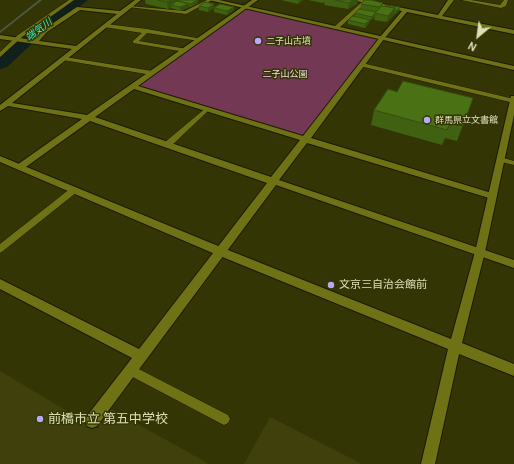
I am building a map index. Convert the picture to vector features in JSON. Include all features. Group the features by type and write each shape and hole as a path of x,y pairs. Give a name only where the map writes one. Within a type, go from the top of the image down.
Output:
{"street":[{"path":"4,106 138,0"},
{"path":"211,0 514,68"},
{"path":"20,167 255,0"},
{"path":"355,0 514,32"},
{"path":"439,17 451,1"},
{"path":"34,42 45,31 76,9 82,8 122,13"},
{"path":"92,421 219,251 275,182 382,38 406,10"},
{"path":"0,37 77,48"},
{"path":"133,87 492,196"},
{"path":"428,464 455,346 480,252 513,105"},
{"path":"4,106 90,118 514,264"},
{"path":"0,159 219,251 514,370"},
{"path":"0,284 141,356"}],"lane":[{"path":"0,55 16,40 72,0"},
{"path":"130,7 186,13 211,0"},
{"path":"444,0 451,1"},
{"path":"463,0 500,6 504,6 506,0"},
{"path":"336,28 365,2"},
{"path":"106,26 199,39"},
{"path":"147,31 135,42 184,50"},
{"path":"65,59 152,73"},
{"path":"362,65 513,105"},
{"path":"167,145 207,109"},
{"path":"500,159 514,162"},
{"path":"0,249 74,190"},
{"path":"131,370 224,418"}],"shaded area":[{"name":"前橋市立 第五中学校","path":"0,371 97,429 111,409 209,464 0,464"},
{"path":"270,417 362,464 244,464"}],"green space":[{"name":"二子山公園","path":"244,7 382,38 307,139 133,87"}],"building":[{"path":"158,0 171,0 167,2"},
{"path":"197,0 191,4 178,1"},
{"path":"335,0 353,0 349,3"},
{"path":"364,0 383,3 379,7 361,4"},
{"path":"177,1 189,4 180,7 171,5"},
{"path":"205,2 214,4 208,8 199,6"},
{"path":"220,4 234,7 227,11 214,8"},
{"path":"382,6 395,8 388,16 375,13"},
{"path":"385,6 400,7 396,11 395,8"},
{"path":"359,9 376,12 372,17 355,13"},
{"path":"353,16 370,20 365,24 348,20"},
{"path":"403,81 473,98 463,126 450,123 447,130 374,110 388,89 397,92"}],"waterway":[{"path":"0,32 41,0"},
{"name":"端気川","path":"0,63 31,35 81,0"}],"place":[{"name":"二子山古墳","path":"258,41"},
{"name":"群馬県立文書館","path":"427,120"},
{"name":"文京三自治会館前","path":"331,285"},
{"name":"前橋市立 第五中学校","path":"40,419"}]}
